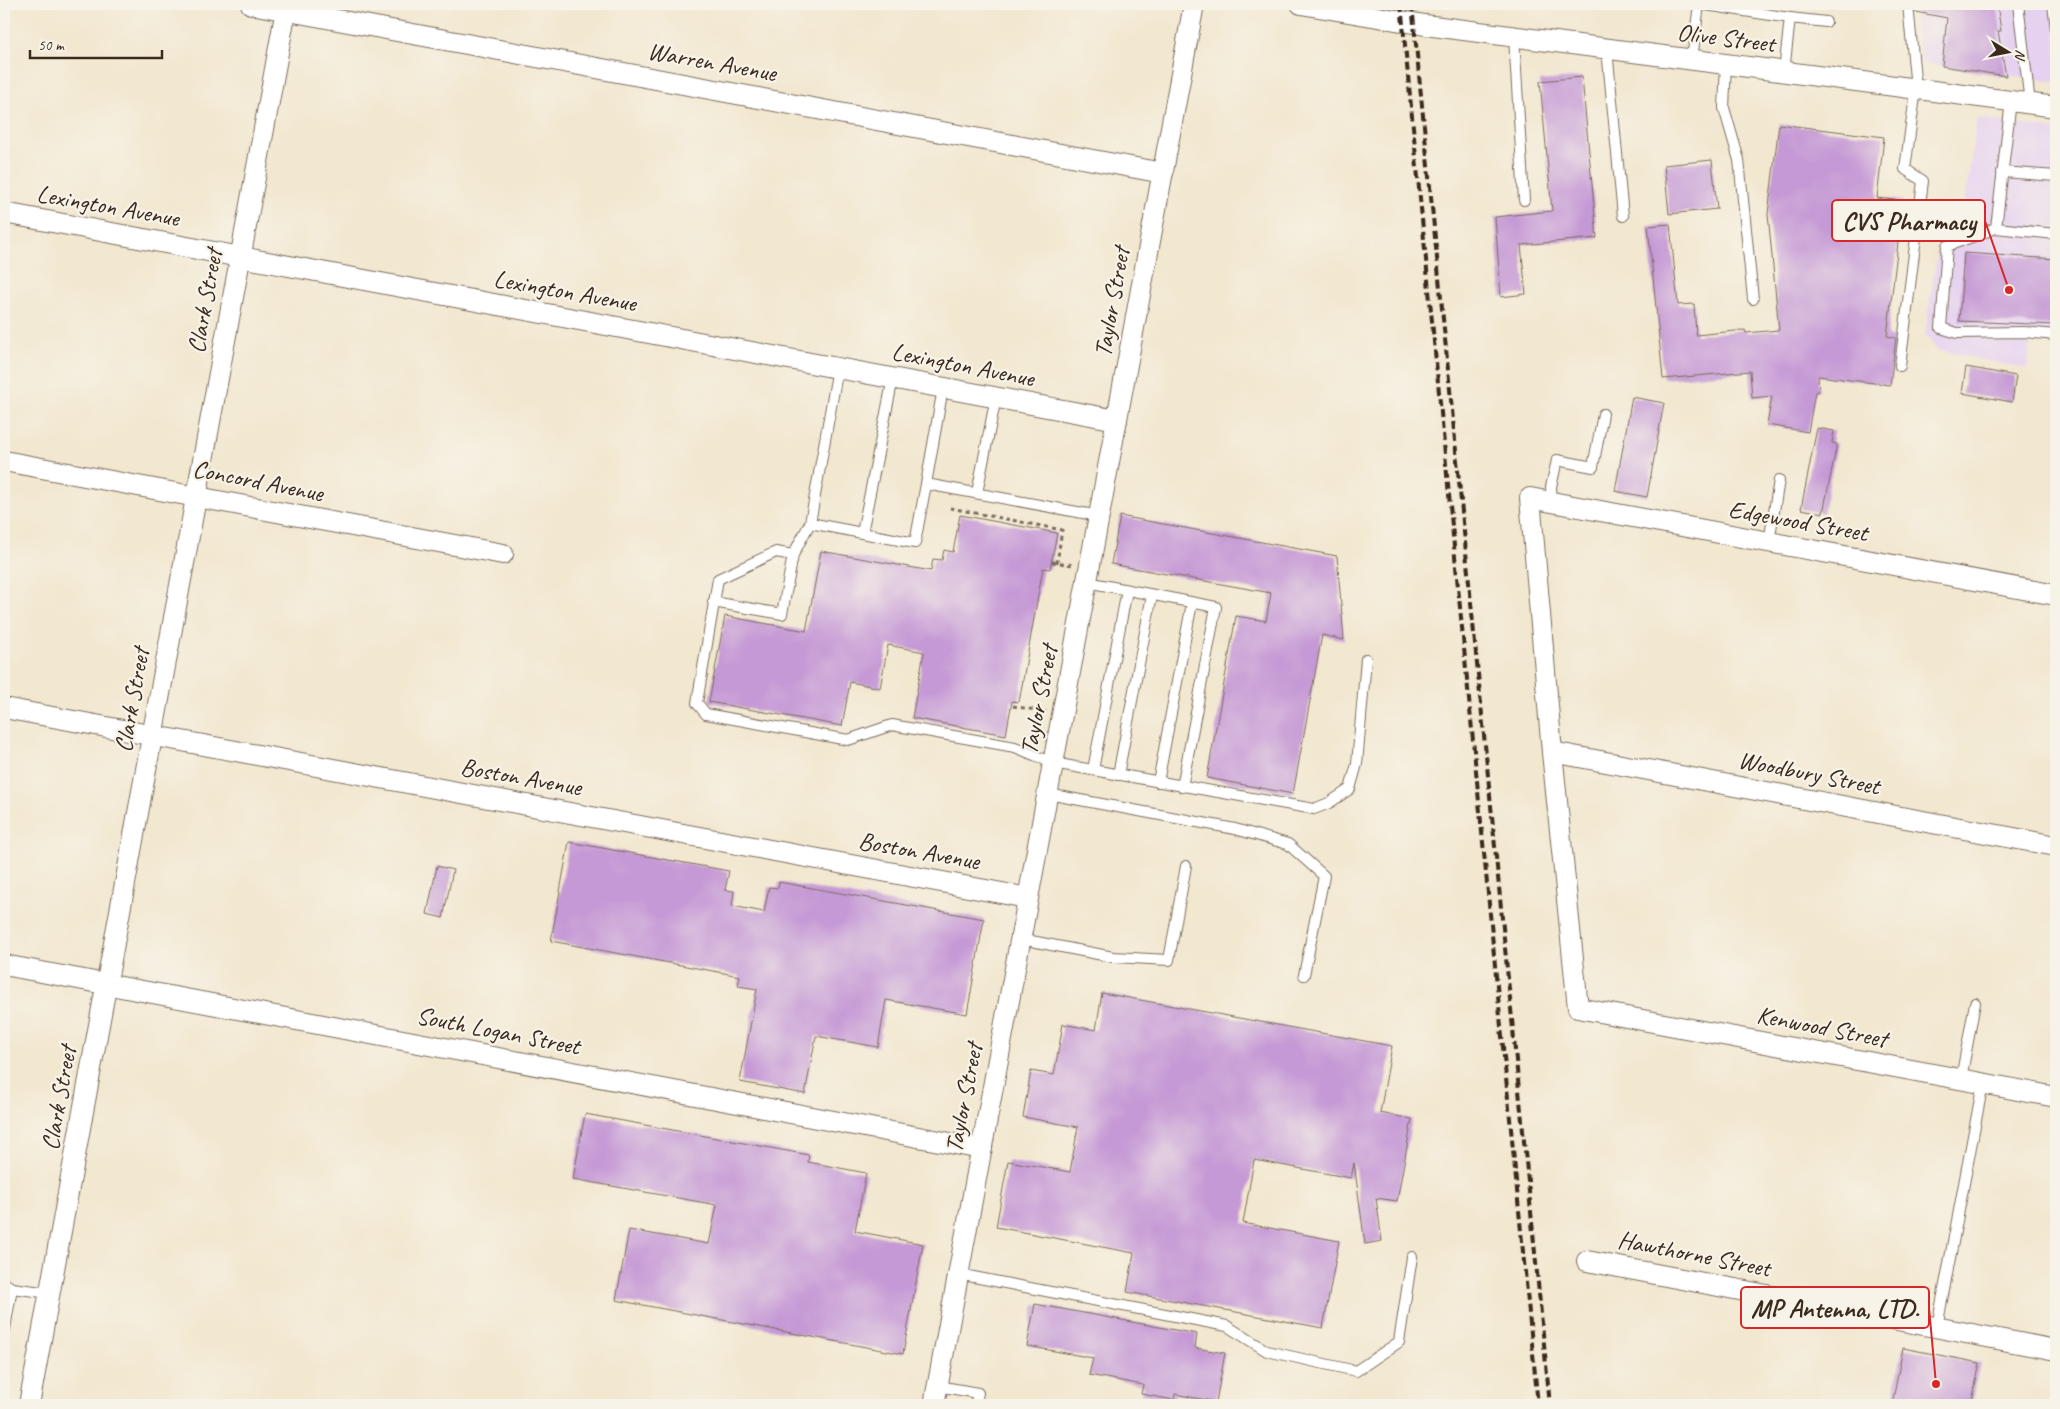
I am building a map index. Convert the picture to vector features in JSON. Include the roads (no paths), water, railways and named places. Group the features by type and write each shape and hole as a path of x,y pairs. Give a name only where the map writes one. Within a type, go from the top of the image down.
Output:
{"street":[{"name":"Warren Avenue","path":"251,4 287,7 1163,173"},
{"name":"Taylor Street","path":"936,1396 1194,4"},
{"name":"Olive Street","path":"1301,4 1425,25 2056,107"},
{"name":"Clark Street","path":"29,1405 287,7"},
{"name":"Lexington Avenue","path":"4,213 1117,420"},
{"name":"Concord Avenue","path":"4,461 503,554"},
{"name":"Edgewood Street","path":"1552,752 1530,498 2056,595"},
{"name":"Boston Avenue","path":"4,708 1028,898"},
{"name":"Woodbury Street","path":"1552,752 2056,846"},
{"name":"Kenwood Street","path":"1552,752 1578,1008 2056,1097"},
{"name":"South Logan Street","path":"4,965 982,1149"},
{"name":"Hawthorne Street","path":"1587,1261 2056,1350"}],"lane":[{"path":"1692,60 1699,4 1826,22"},
{"path":"1900,366 1923,181 1905,169 1916,89 1908,4"},
{"path":"1996,228 2002,172 2021,102 2018,4"},
{"path":"2053,4 2056,29"},
{"path":"1784,72 1790,18"},
{"path":"1514,37 1524,200"},
{"path":"1607,49 1624,216"},
{"path":"1726,64 1724,108 1739,160 1753,299"},
{"path":"2002,172 2056,176"},
{"path":"2056,234 1996,228 1947,246 1941,328 1957,333 2024,332 2056,334"},
{"path":"713,602 782,614 793,555 810,523 838,368"},
{"path":"862,533 893,378"},
{"path":"810,523 915,543 943,388"},
{"path":"977,493 996,397"},
{"path":"1552,502 1551,487 1557,460 1593,467 1603,414"},
{"path":"1768,542 1779,480"},
{"path":"926,484 1099,516"},
{"path":"793,555 776,552 718,579 697,703 706,714 848,740 892,724 1015,747 1054,763 1314,809 1329,803 1350,790 1357,764 1366,659"},
{"path":"1087,582 1216,607 1182,786"},
{"path":"1093,770 1127,590"},
{"path":"1118,775 1152,595"},
{"path":"1158,782 1192,602"},
{"path":"1048,794 1235,829 1288,844 1324,876 1304,974"},
{"path":"1021,939 1113,958 1169,960 1186,866"},
{"path":"1961,1079 1975,1003"},
{"path":"1937,1327 1983,1083"},
{"path":"958,1274 1227,1326 1267,1351 1356,1371 1399,1342 1412,1257"},
{"path":"4,1334 8,1286 50,1294"},
{"path":"936,1396 978,1393 976,1405"}],"railway":[{"path":"1401,4 1538,1405"},
{"path":"1412,4 1550,1405"}],"place":[{"name":"CVS Pharmacy","path":"2009,290"},
{"name":"MP Antenna, LTD.","path":"1936,1384"}]}
